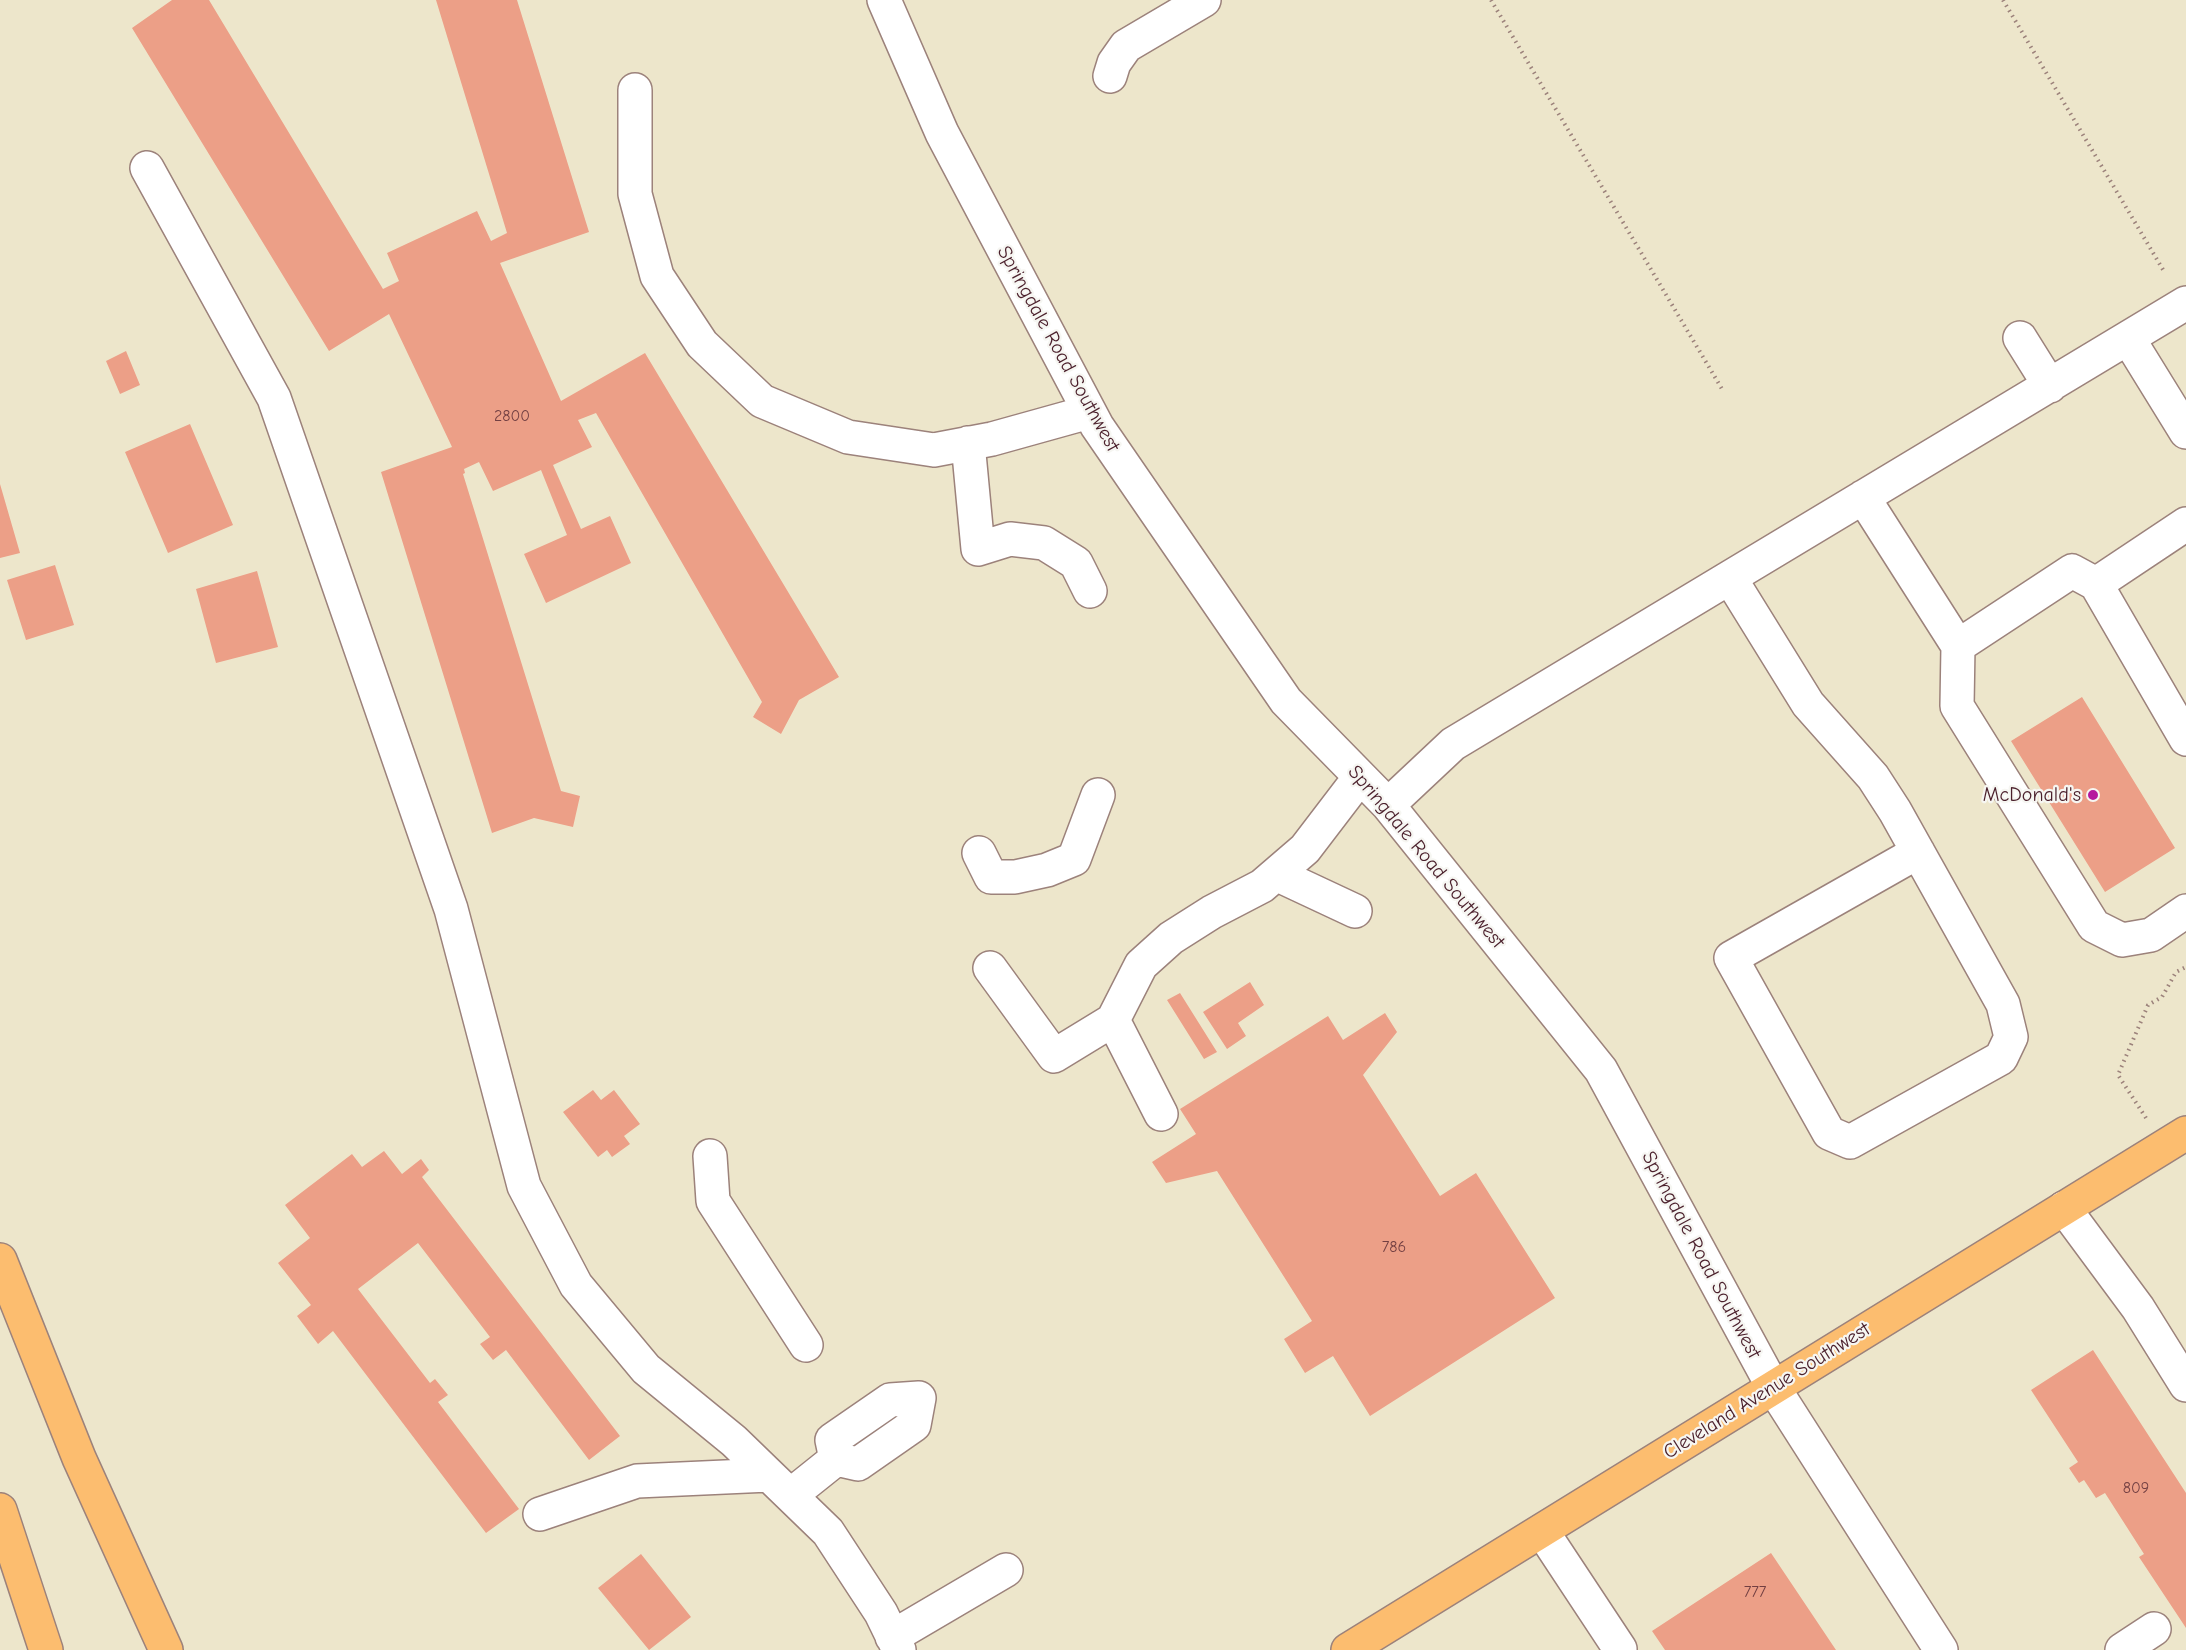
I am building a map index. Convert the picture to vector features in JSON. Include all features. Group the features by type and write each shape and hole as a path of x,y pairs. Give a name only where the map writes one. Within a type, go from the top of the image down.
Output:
{"main road":[{"name":"Cleveland Avenue Southwest","path":"1363,1646 1773,1387 2180,1137"},
{"path":"0,1260 79,1458 166,1650"},
{"path":"0,1510 46,1650"}],"street":[{"name":"Springdale Road Southwest","path":"884,0 942,133 1089,412 1286,701 1388,805 1601,1070 1773,1387 1941,1650"},
{"path":"1110,76 1114,63 1126,46 1186,5"},
{"path":"635,90 635,194 657,276 702,344 762,401 848,437 934,450 1089,412"},
{"path":"147,168 274,398 451,909 525,1186 576,1285 646,1370 734,1441 828,1532 881,1613 896,1643 1006,1570"},
{"path":"1388,805 1453,744 2128,339 2177,290"},
{"path":"2020,338 2050,386"},
{"path":"2128,339 2186,432"},
{"path":"968,443 978,549 1010,539 1044,543 1076,563 1090,591"},
{"path":"1863,497 1958,646 1957,706 2094,926 2122,940 2151,935 2186,911"},
{"path":"2096,584 2186,524"},
{"path":"1958,646 2072,571 2096,584 2186,739"},
{"path":"1730,578 1808,704 1873,777 1918,852 2003,1004 2011,1037 2001,1058 1850,1142 1829,1133 1731,958 1918,852"},
{"path":"990,968 1054,1056 1113,1020 1141,965 1164,944 1212,912 1263,886 1305,849 1360,777"},
{"path":"979,853 991,877 1015,878 1047,870 1074,859 1098,795"},
{"path":"1276,874 1355,911"},
{"path":"1113,1020 1161,1114"},
{"path":"710,1156 713,1201 806,1345"},
{"path":"2064,1208 2138,1308 2186,1385"},
{"path":"540,1514 637,1481 780,1485 836,1459"},
{"path":"1542,1531 1620,1650"},
{"path":"2122,1650 2154,1629"}],"path":[{"path":"1491,0 1722,389"},
{"path":"2003,0 2177,290"},
{"path":"2180,1137 2118,1075 2148,1005 2162,998 2176,972 2186,967"}],"building":[{"path":"172,0 209,0 383,289 399,281 387,253 477,211 491,241 507,233 436,0 517,0 589,232 500,263 561,401 645,353 839,677 799,700 781,734 753,717 762,702 596,413 578,420 592,447 553,465 581,529 610,516 631,563 546,603 524,554 567,535 541,470 493,491 479,462 464,469 463,474 561,791 580,796 573,827 534,818 492,833 381,472 452,447 389,314 329,351 132,28"},
{"path":"126,351 140,385 120,394 106,361"},
{"path":"190,424 233,525 168,553 125,452"},
{"path":"0,484 20,553 0,558"},
{"path":"55,565 74,625 26,640 7,580"},
{"path":"257,571 278,647 216,663 196,589"},
{"name":"McDonald's","path":"2082,697 2175,848 2105,892 2011,741"},
{"path":"1250,982 1264,1005 1238,1023 1246,1036 1227,1049 1203,1012"},
{"path":"1180,993 1217,1052 1204,1059 1167,1000"},
{"path":"1385,1013 1397,1032 1363,1075 1440,1196 1476,1173 1555,1298 1370,1416 1333,1356 1305,1373 1284,1339 1312,1321 1217,1171 1166,1183 1152,1162 1196,1134 1180,1109 1328,1016 1343,1040"},
{"path":"593,1090 601,1100 614,1090 640,1124 624,1136 630,1144 612,1157 607,1150 598,1157 563,1112"},
{"path":"384,1151 402,1174 421,1159 429,1170 422,1177 620,1436 589,1460 506,1350 493,1360 480,1344 490,1337 418,1243 358,1289 430,1383 435,1379 448,1395 438,1402 519,1509 486,1533 333,1331 318,1344 297,1316 311,1305 278,1263 310,1238 285,1205 352,1154 362,1167"},
{"path":"2093,1350 2186,1493 2186,1628 2139,1557 2144,1554 2105,1493 2096,1498 2084,1480 2079,1483 2069,1468 2078,1462 2031,1390"},
{"path":"1771,1553 1836,1650 1665,1650 1652,1631"},
{"path":"641,1554 691,1617 649,1650 598,1588"}],"place":[{"name":"McDonald's","path":"2093,795"}]}
